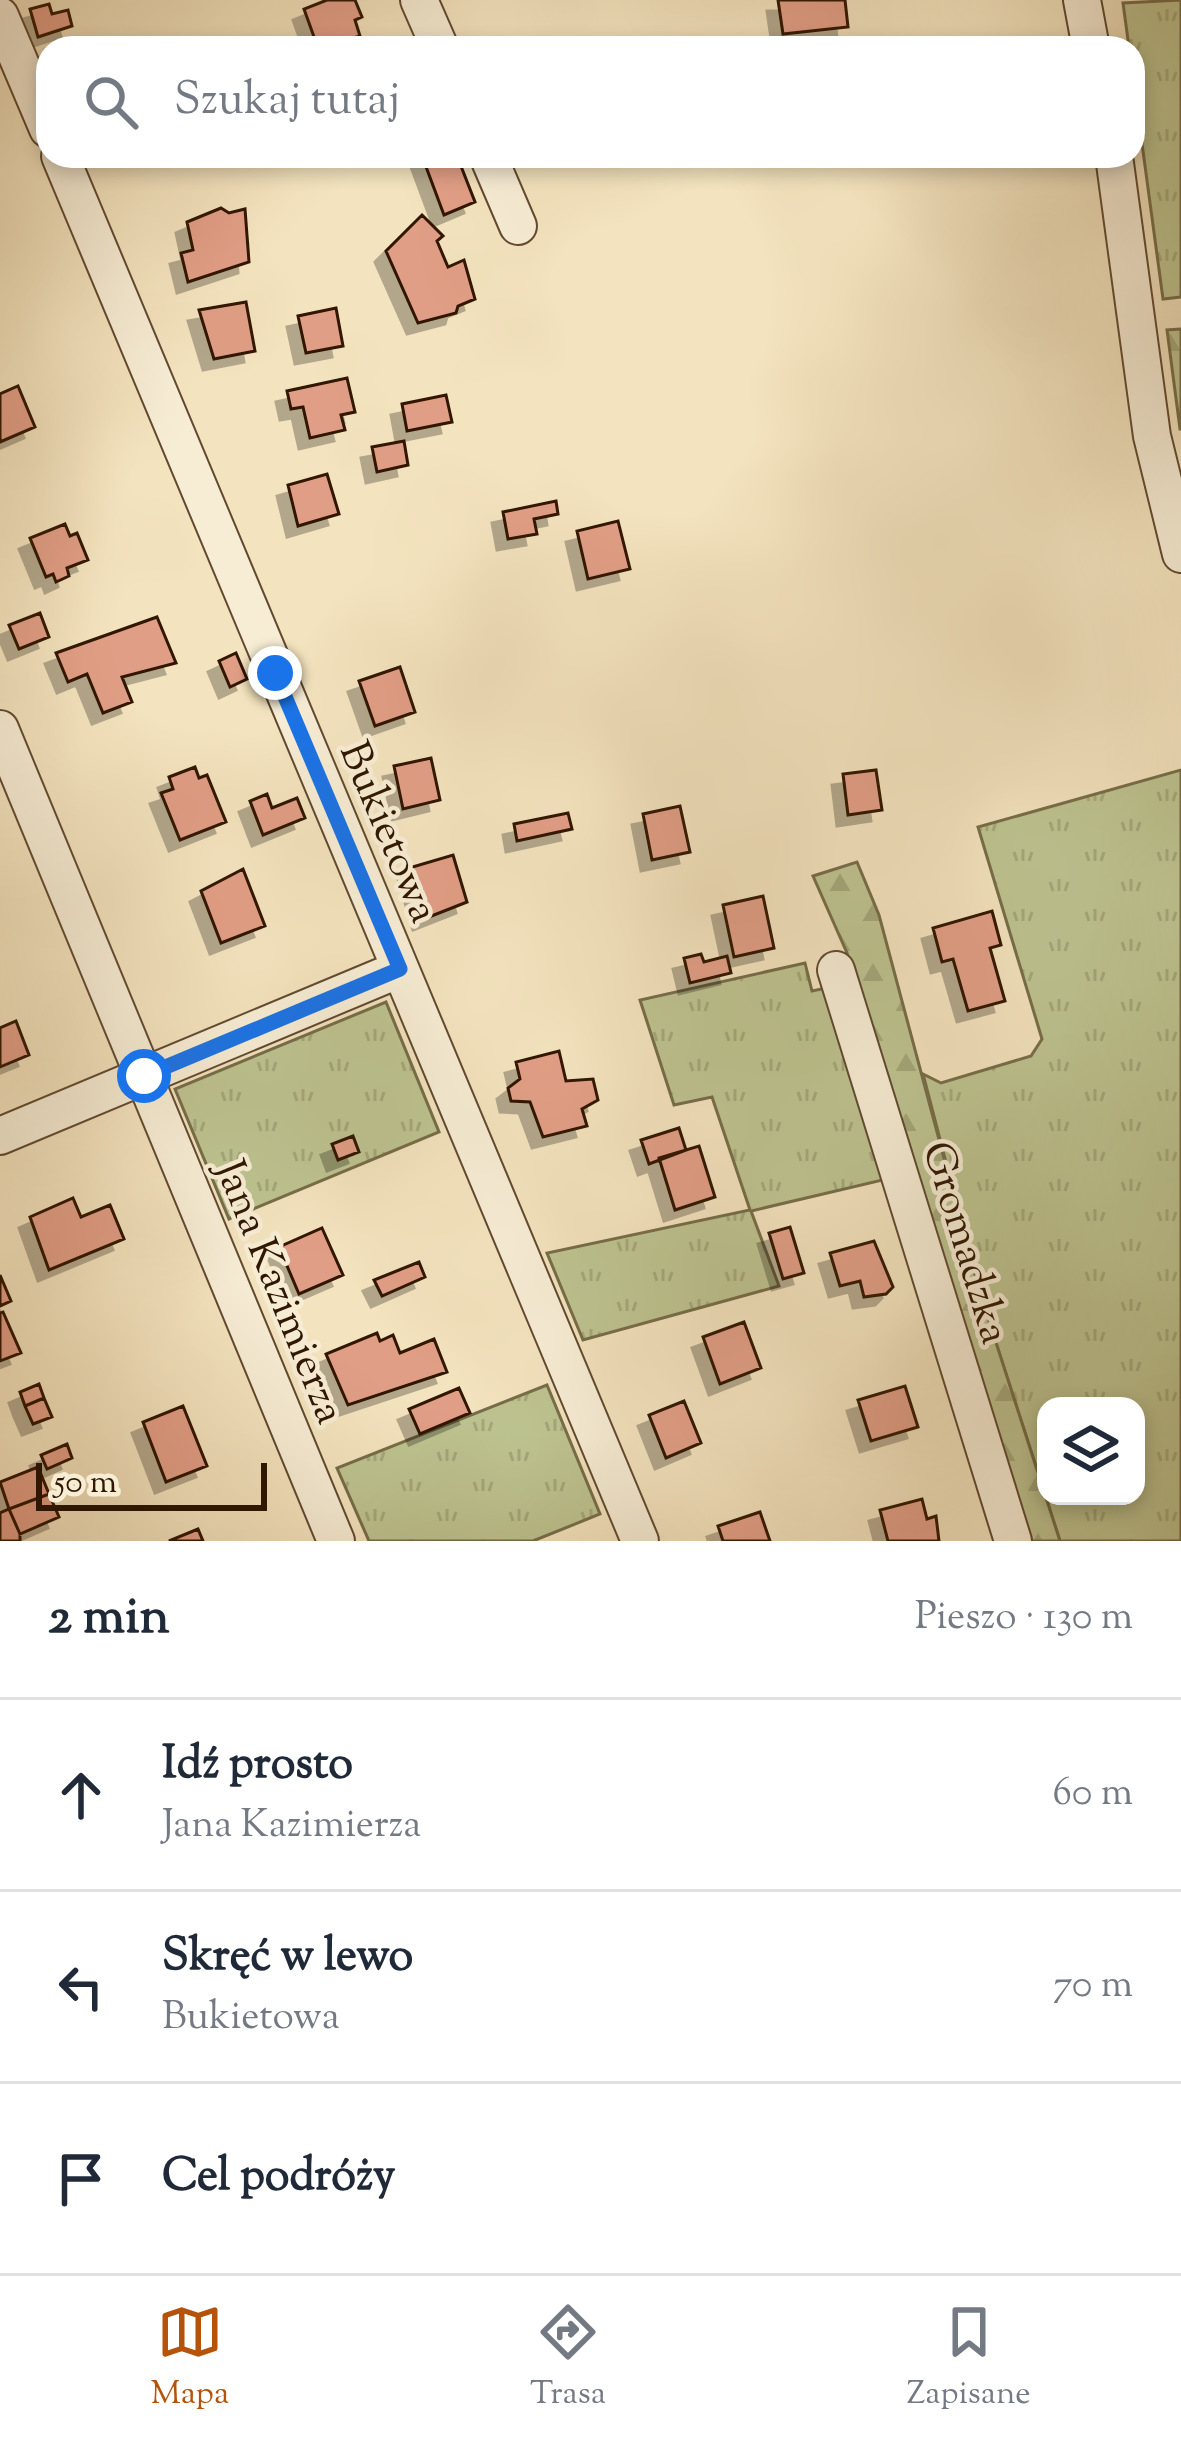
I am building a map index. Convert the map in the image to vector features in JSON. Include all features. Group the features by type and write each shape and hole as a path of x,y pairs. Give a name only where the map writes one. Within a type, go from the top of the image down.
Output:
{"street":[{"path":"419,0 435,36"},
{"path":"1082,0 1089,36"},
{"path":"0,16 36,101"},
{"name":"Bukietowa","path":"65,168 640,1541"},
{"path":"493,168 518,226"},
{"path":"1116,168 1152,436 1174,508 1181,554"},
{"name":"Jana Kazimierza","path":"0,729 336,1541"},
{"path":"0,1136 400,969"},
{"name":"Gromadzka","path":"836,970 1013,1541"}],"green space":[{"path":"1181,0 1181,297 1163,299 1145,166 1145,36 1127,36 1123,3"},
{"path":"1181,329 1181,429 1180,429 1167,330"},
{"path":"1181,770 1181,1541 1060,1541 1048,1505 1145,1505 1145,1397 1037,1397 1037,1470 980,1293 923,1074 941,1083 1031,1056 1042,1039 978,827"},
{"path":"857,862 879,915 980,1293 1037,1470 1037,1505 1048,1505 1060,1541 1027,1541 847,953 813,876"},
{"path":"805,963 812,991 831,987 887,1179 751,1211 779,1286 583,1340 547,1253 750,1210 712,1097 674,1105 640,1000"},
{"path":"386,1002 439,1132 229,1219 175,1089"},
{"path":"547,1385 600,1514 533,1541 369,1541 337,1468"}],"building":[{"path":"327,0 355,0 362,17 355,20 360,36 314,36 304,9"},
{"path":"778,0 845,0 848,27 783,34"},
{"path":"49,4 52,14 68,10 72,26 38,36 30,9"},
{"path":"426,168 462,168 475,202 444,215"},
{"path":"221,208 229,213 245,209 249,262 188,282 181,253 193,250 187,222"},
{"path":"422,215 443,236 437,241 448,267 464,260 475,299 458,306 456,313 418,323 386,251"},
{"path":"246,302 255,351 214,359 199,310"},
{"path":"336,308 343,346 306,353 298,316"},
{"path":"347,378 355,412 341,415 345,430 310,438 303,407 291,409 287,391"},
{"path":"18,386 35,427 0,442 0,394"},
{"path":"446,395 452,422 407,431 402,404"},
{"path":"404,441 408,465 377,472 372,447"},
{"path":"327,474 339,514 298,526 288,485"},
{"path":"556,501 558,514 534,519 537,534 508,539 503,512"},
{"path":"618,521 630,569 588,579 577,531"},
{"path":"65,524 70,536 77,533 88,560 67,568 69,576 56,582 53,574 46,577 30,538"},
{"path":"40,613 49,637 19,649 9,625"},
{"path":"157,617 176,663 122,677 132,702 103,713 87,674 68,682 56,653"},
{"path":"236,653 247,679 230,687 219,661"},
{"path":"400,667 415,712 375,726 359,681"},
{"path":"431,758 440,800 403,809 394,766"},
{"path":"195,767 199,778 207,775 226,822 180,840 161,793 173,789 169,777"},
{"path":"876,770 882,810 848,815 843,774"},
{"path":"267,794 272,808 297,798 305,818 263,835 250,801"},
{"path":"680,806 690,852 652,860 643,814"},
{"path":"568,813 572,829 517,841 514,824"},
{"path":"453,855 467,902 424,919 409,868"},
{"path":"243,869 265,926 221,943 201,891"},
{"path":"763,896 774,948 734,957 723,905"},
{"path":"992,911 1001,945 990,948 1005,1001 968,1011 953,959 942,962 933,928"},
{"path":"701,954 704,962 727,956 731,973 690,983 684,958"},
{"path":"16,1021 29,1055 0,1067 0,1028"},
{"path":"559,1051 566,1081 593,1079 598,1100 582,1109 587,1126 543,1137 530,1102 511,1101 508,1088 520,1079 516,1062"},
{"path":"679,1128 686,1150 649,1164 641,1140"},
{"path":"353,1136 359,1152 338,1160 332,1144"},
{"path":"699,1146 715,1197 675,1210 659,1158"},
{"path":"73,1198 81,1217 110,1205 124,1239 49,1270 30,1217"},
{"path":"790,1227 804,1273 783,1279 769,1233"},
{"path":"322,1228 343,1275 299,1294 279,1247"},
{"path":"874,1241 893,1287 886,1294 864,1297 860,1281 840,1286 830,1253"},
{"path":"419,1262 425,1277 382,1296 374,1280"},
{"path":"0,1275 11,1301 0,1306"},
{"path":"0,1313 21,1353 0,1361"},
{"path":"744,1322 761,1368 720,1384 703,1337"},
{"path":"377,1333 380,1341 393,1335 400,1353 434,1339 447,1372 348,1405 326,1354"},
{"path":"39,1384 44,1398 25,1406 20,1392"},
{"path":"905,1386 918,1427 871,1441 858,1400"},
{"path":"459,1388 470,1413 420,1434 409,1409"},
{"path":"44,1398 52,1417 33,1424 25,1406"},
{"path":"684,1401 701,1443 666,1458 649,1415"},
{"path":"183,1406 207,1466 166,1482 143,1422"},
{"path":"67,1444 72,1458 47,1469 41,1455"},
{"path":"38,1467 49,1494 9,1509 0,1482"},
{"path":"49,1494 59,1517 20,1534 9,1509"},
{"path":"922,1499 927,1519 936,1516 939,1541 888,1541 880,1510"},
{"path":"9,1509 20,1541 0,1541 0,1513"},
{"path":"760,1512 770,1541 723,1541 718,1526"},
{"path":"198,1529 203,1541 169,1541"}],"route":[{"path":"144,1076 400,969 275,673"}]}
